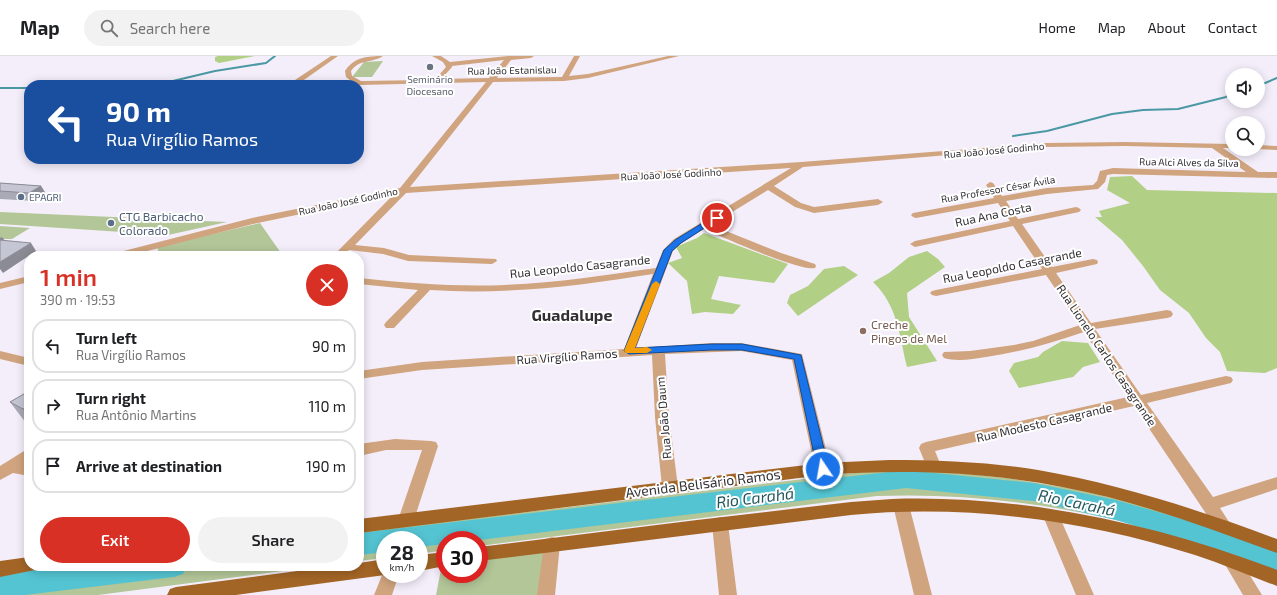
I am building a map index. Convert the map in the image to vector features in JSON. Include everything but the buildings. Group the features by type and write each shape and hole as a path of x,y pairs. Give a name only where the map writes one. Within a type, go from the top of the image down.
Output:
{"main road":[{"name":"Avenida Belisário Ramos","path":"364,525 823,469 873,465 933,466 1001,471 1084,485 1223,525 1277,546"},
{"path":"488,553 720,524 901,505 973,507 1051,516 1130,531 1195,549 1277,578"},
{"path":"0,569 24,566"},
{"path":"364,571 376,569"},
{"path":"176,595 260,589 362,571"}],"street":[{"path":"300,80 335,56"},
{"path":"354,80 349,77 349,68 362,60 380,56"},
{"path":"435,56 448,64 531,56"},
{"path":"564,79 577,56"},
{"path":"641,56 642,64"},
{"name":"Rua João Estanislau","path":"364,83 564,79 588,76 676,56"},
{"path":"343,251 403,190 510,57"},
{"path":"428,82 446,71 448,64"},
{"name":"Rua João José Godinho","path":"135,251 252,221 403,190 801,166 1063,145 1125,144 1225,146"},
{"path":"1214,146 1255,174"},
{"path":"1265,147 1277,148"},
{"path":"629,351 666,254 672,246 801,166"},
{"name":"Rua Alci Alves da Silva","path":"1102,176 1106,172 1113,171 1277,174"},
{"name":"Rua Professor César Ávila","path":"916,215 1047,191 1095,187 1101,182 1102,176"},
{"name":"Rua Lionelo Carlos Casagrande","path":"990,185 1223,525"},
{"path":"768,186 798,205 814,210 878,202"},
{"name":"Rua Ana Costa","path":"915,244 1076,210"},
{"path":"704,226 811,266"},
{"path":"347,247 384,251 408,258 492,261"},
{"name":"Rua Leopoldo Casagrande","path":"936,293 1093,262"},
{"name":"Rua Leopoldo Casagrande","path":"364,281 427,287 486,289 572,283 661,270"},
{"path":"0,286 24,280"},
{"path":"390,325 427,287"},
{"path":"948,356 970,356 1014,349 1036,344 1087,327 1167,314"},
{"name":"Rua Virgílio Ramos","path":"364,374 422,366 629,351 742,347 798,357 823,469"},
{"name":"Rua João Daum","path":"658,350 662,417 670,487"},
{"path":"0,355 24,361"},
{"name":"Rua Modesto Casagrande","path":"933,466 926,448 1226,380"},
{"path":"364,449 391,444 431,446 406,520"},
{"path":"6,470 24,458"},
{"path":"6,470 24,470"},
{"path":"1209,504 1277,483"},
{"path":"901,505 923,595"},
{"path":"1051,516 1085,595"},
{"path":"720,524 728,595"},
{"path":"546,595 552,544"},
{"path":"1232,561 1253,595"},
{"path":"383,595 387,583"}],"green space":[{"path":"255,56 219,63 215,61 215,57"},
{"path":"383,61 372,77 352,77 364,62"},
{"path":"1132,176 1147,190 1277,193 1277,368 1265,373 1227,371 1220,352 1206,338 1189,313 1160,290 1122,240 1095,217 1102,217 1099,211 1130,203 1107,190 1110,177"},
{"name":"CTG Barbicacho Colorado","path":"0,212 227,222 168,235 0,224"},
{"path":"260,223 280,251 158,251 157,247"},
{"path":"0,226 30,228 12,239 0,239"},
{"path":"704,233 788,264 774,283 719,276 711,299 741,305 733,314 705,312 692,314 687,281 668,263 682,258 676,247 697,238"},
{"path":"927,251 938,259 945,267 907,293 909,317 937,361 907,367 893,311 888,301 873,282 889,273 909,257"},
{"path":"844,266 858,275 798,316 787,303 790,295 808,286 824,269"},
{"path":"1062,341 1088,343 1100,362 1083,367 1073,377 1019,388 1009,371 1014,363 1038,357 1043,352"},
{"path":"862,472 946,472 1007,478 1075,489 1146,506 1277,551 1277,570 1229,552 1180,537 1130,523 1080,512 979,498 928,496 877,496 488,545 488,531 436,531 436,551 428,553 428,531 376,531 376,559 364,560 364,531"},
{"path":"552,544 546,595 436,595 438,583 488,583 488,553"},
{"path":"24,571 283,571 98,595 0,595 0,574"}],"waterway":[{"path":"177,80 215,71 266,63 275,56"},
{"path":"1265,83 1277,78"},
{"path":"0,88 24,88"},
{"path":"1013,136 1047,131 1112,114 1143,110 1178,109 1225,97"},
{"name":"Rio Carahá","path":"428,536 906,479 1034,492 1116,510 1207,537 1277,563"},
{"name":"Rio Carahá","path":"364,543 376,542"},
{"name":"Rio Carahá","path":"0,586 130,571"}],"slow traffic":[{"path":"647,350 629,351 656,284"}],"place":[{"name":"Seminário Diocesano","path":"430,67"},
{"name":"EPAGRI","path":"21,197"},
{"name":"CTG Barbicacho Colorado","path":"111,223"},
{"name":"Creche Pingos de Mel","path":"863,331"}],"district":[{"name":"Guadalupe","path":"572,314"}],"route":[{"path":"717,218 678,241 668,250 629,351 742,347 755,348 798,357 823,469"}]}
